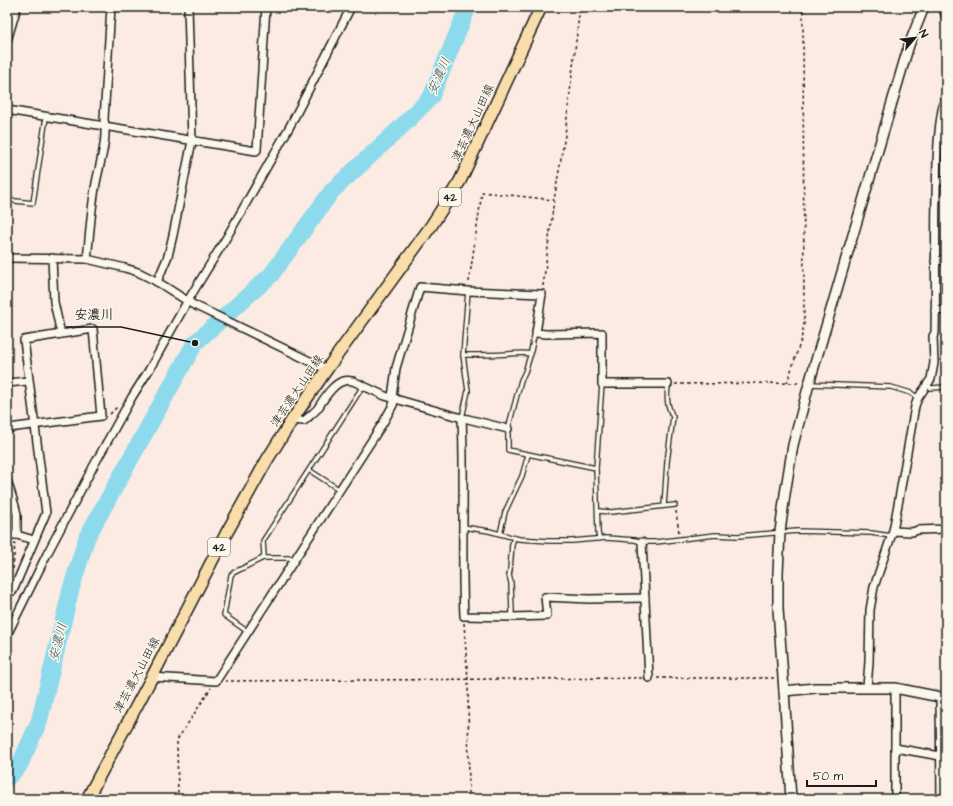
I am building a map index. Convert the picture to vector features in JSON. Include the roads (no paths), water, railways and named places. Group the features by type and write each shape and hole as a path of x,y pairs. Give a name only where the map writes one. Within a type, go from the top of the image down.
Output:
{"main road":[{"name":"津芸濃大山田線","path":"87,799 152,677 226,532 267,460 324,368 431,226 457,186 541,7"}],"street":[{"path":"7,41 17,7"},
{"path":"87,259 96,183 103,150 111,7"},
{"path":"157,282 168,256 192,141 188,7"},
{"path":"7,110 256,152 266,7"},
{"path":"7,635 47,554 93,467 132,397 189,303 290,126 351,7"},
{"path":"791,799 778,609 778,573 780,532 793,445 809,384 909,45 924,7"},
{"path":"867,687 870,610 874,587 892,534 915,406 918,398 931,379 933,371 937,181 940,122 946,92"},
{"path":"937,181 946,181"},
{"path":"7,258 87,259 138,272 164,286 189,303 324,368"},
{"path":"52,258 54,302 61,334"},
{"path":"935,261 946,260"},
{"path":"152,677 216,681 383,423 393,405 396,368 420,287 468,291 542,294 536,333 602,333 602,384 668,384"},
{"path":"935,311 946,310"},
{"path":"7,429 34,426 101,416 93,329 24,340 28,381 34,426 46,513 15,585 12,591 7,591"},
{"path":"7,383 28,381"},
{"path":"292,420 304,421 318,408 336,384 342,381 353,381 385,396 462,418 508,429"},
{"path":"462,418 464,616 546,616 545,597 588,599 645,598"},
{"path":"7,480 17,514 16,535"},
{"path":"892,534 918,530 946,529"},
{"path":"7,535 16,535 34,540"},
{"path":"642,542 649,678"},
{"path":"784,691 815,688 895,688 943,697 941,799"},
{"path":"895,688 895,799"},
{"path":"895,748 943,757"}],"lane":[{"path":"7,200 33,203 46,117"},
{"path":"462,418 468,391 463,355 468,291"},
{"path":"536,333 534,336 531,354 521,380 508,429 508,450 596,468"},
{"path":"463,355 531,354"},
{"path":"599,539 596,468 602,384"},
{"path":"664,506 667,462 673,417 667,401 668,384"},
{"path":"809,384 891,387 910,393 918,398"},
{"path":"927,385 931,388 946,387"},
{"path":"263,558 263,541 363,386"},
{"path":"500,534 505,512 522,476 528,455"},
{"path":"309,470 340,490"},
{"path":"598,511 611,512 675,505"},
{"path":"462,527 519,539 572,541 606,538 656,542 715,535 738,536 797,531 892,534"},
{"path":"511,616 511,583 509,575 514,538"},
{"path":"248,632 224,615 230,577 233,573 263,558 289,558 294,560"}],"waterway":[{"name":"安濃川","path":"7,778 19,766 39,722 71,589 87,537 195,343 271,275 332,191 431,97 468,7"}],"place":[{"name":"安濃川","path":"195,343"}]}
